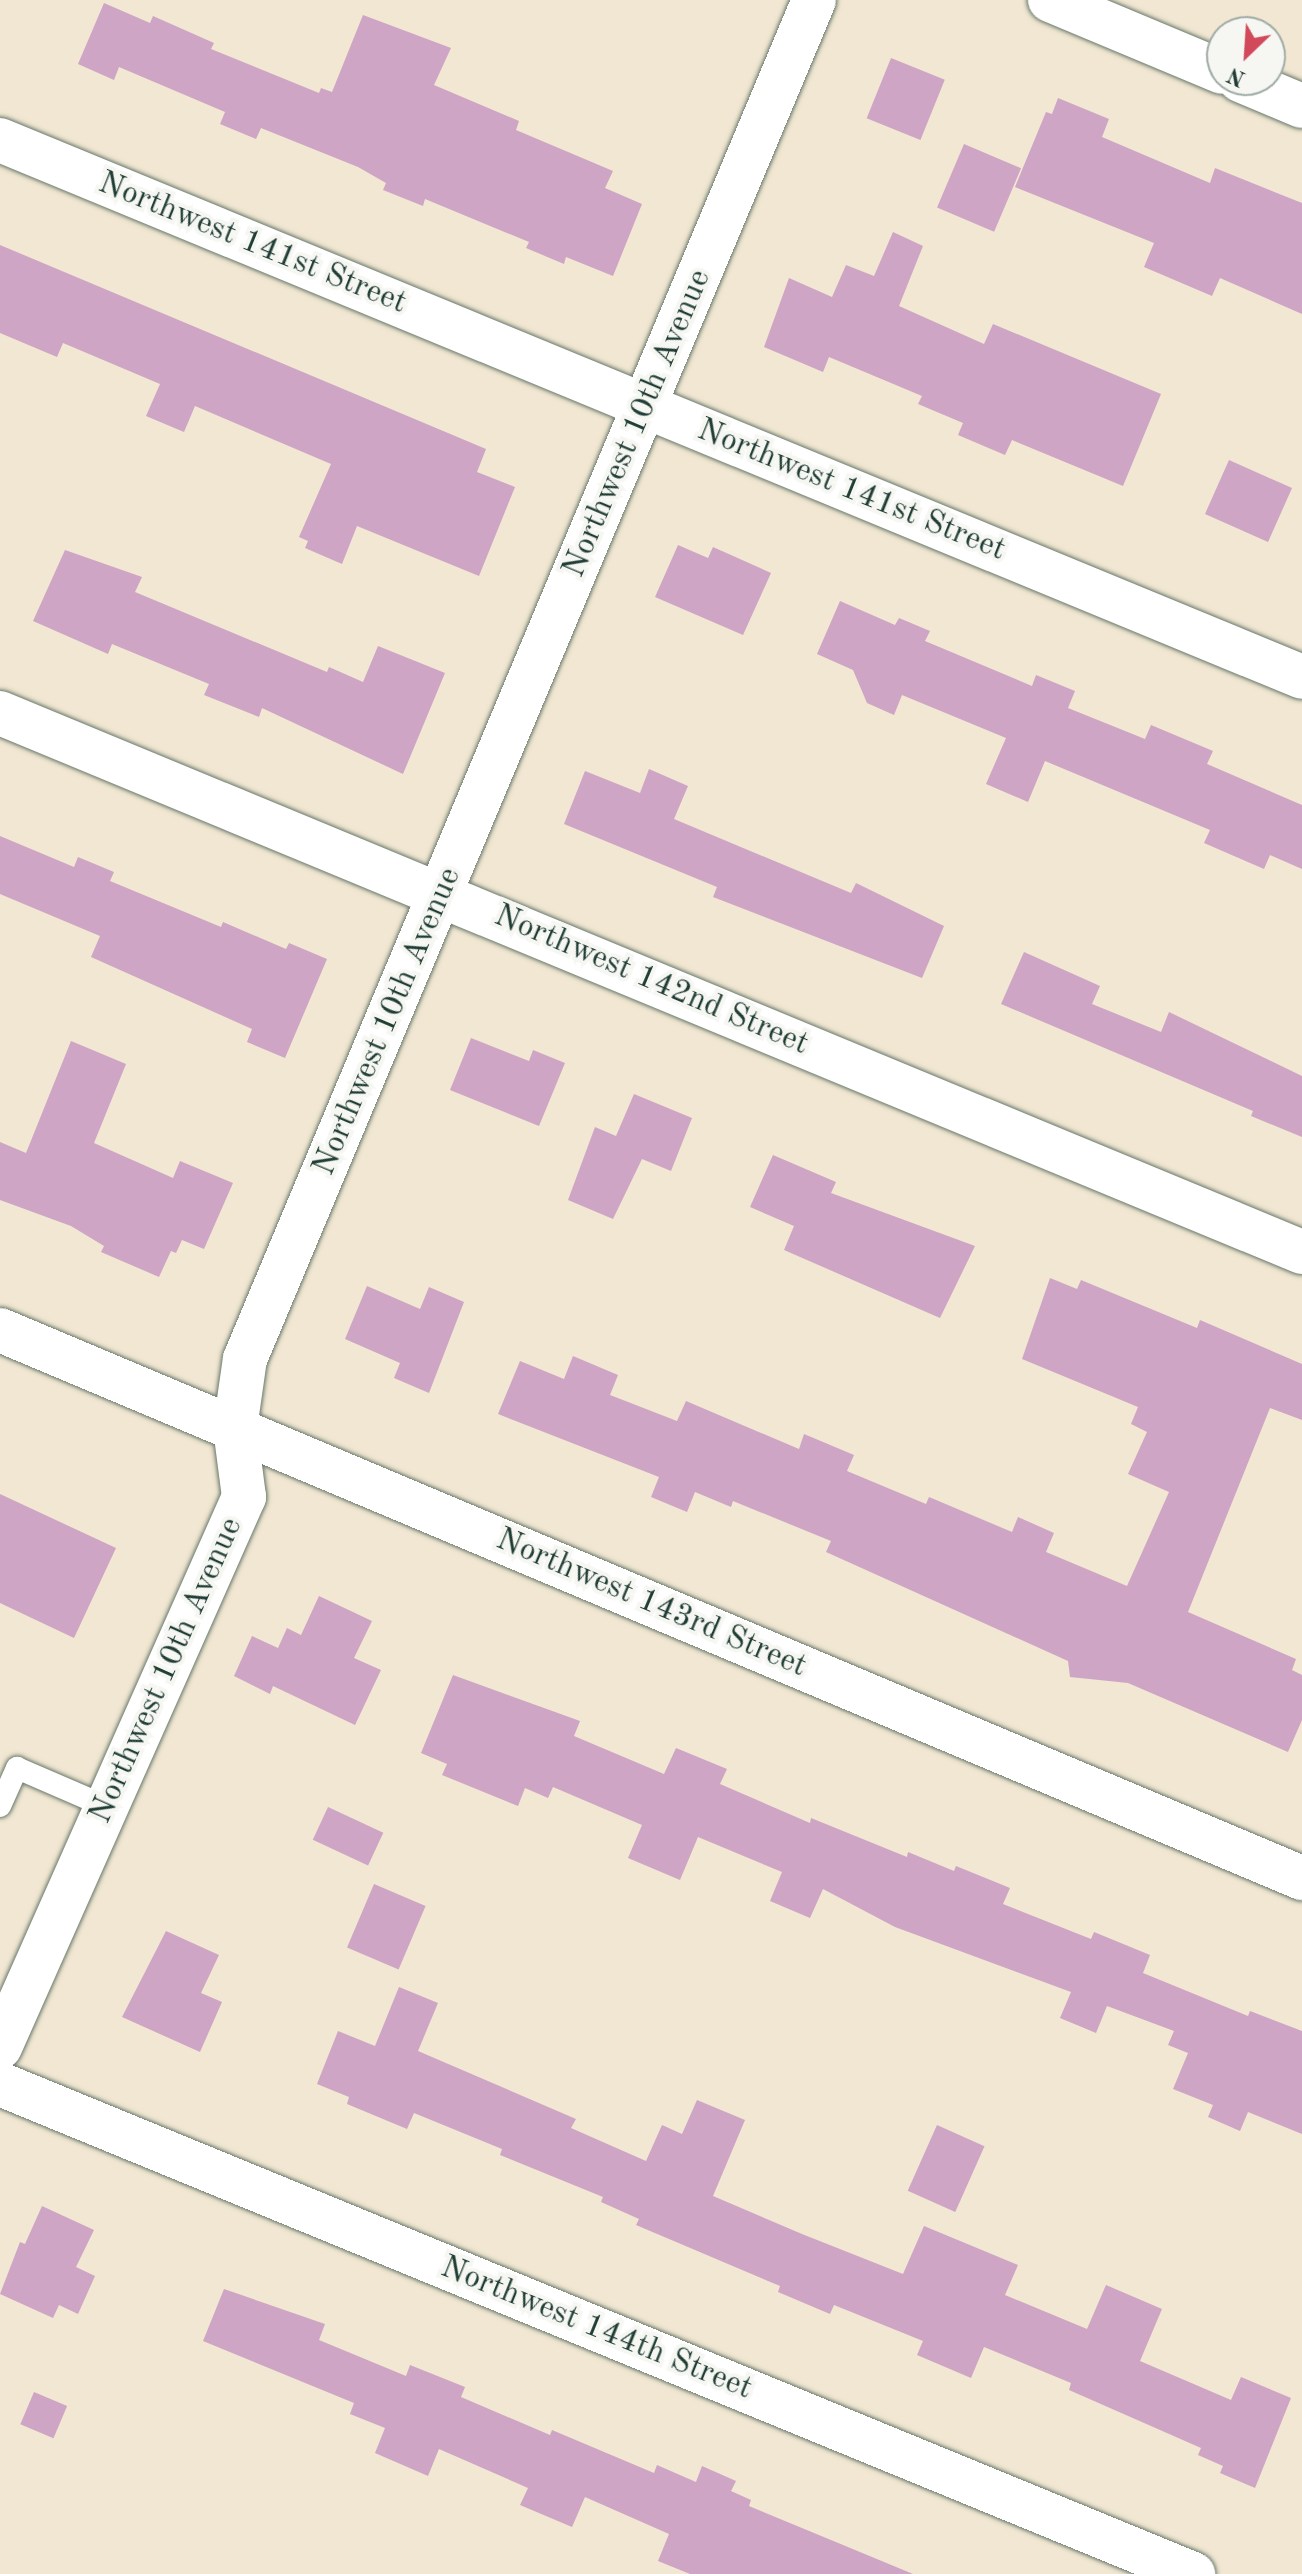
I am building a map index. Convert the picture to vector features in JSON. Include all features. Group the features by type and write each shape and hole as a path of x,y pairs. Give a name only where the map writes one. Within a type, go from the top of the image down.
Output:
{"street":[{"name":"Northwest 10th Avenue","path":"0,2047 244,1497 235,1428 245,1359 442,895 814,0"},
{"path":"1050,0 1206,65"},
{"path":"1278,96 1302,106"},
{"name":"Northwest 141st Street","path":"0,140 1302,677"},
{"name":"Northwest 142nd Street","path":"0,713 1302,1252"},
{"name":"Northwest 143rd Street","path":"0,1330 1302,1878"},
{"name":"Northwest 144th Street","path":"0,2084 1193,2574"}],"lane":[{"path":"0,1806 17,1768 107,1807"}],"building":[{"path":"104,3 150,23 153,16 214,43 211,49 319,93 321,88 332,92 363,15 451,48 434,85 519,121 516,130 613,171 605,188 642,204 613,276 566,257 564,264 526,248 529,242 425,199 423,206 383,190 386,183 358,167 261,128 256,139 220,124 225,112 119,67 114,80 78,64"},
{"path":"891,58 945,80 920,140 867,118"},
{"path":"1058,98 1109,119 1102,137 1210,183 1215,168 1302,203 1302,314 1220,278 1212,296 1144,267 1154,243 1015,187 1046,112 1052,114"},
{"path":"964,144 1021,168 994,232 937,208"},
{"path":"893,232 923,246 899,306 984,344 993,324 1161,394 1123,486 1012,440 1005,455 958,435 963,423 918,404 922,396 829,357 823,372 764,347 789,278 832,297 846,265 874,276"},
{"path":"0,245 486,449 477,472 515,487 479,576 357,526 342,564 305,548 308,541 299,537 331,464 195,406 184,432 146,416 160,384 63,343 57,357 0,333"},
{"path":"1229,460 1292,488 1268,542 1205,514"},
{"path":"678,545 708,558 713,547 771,573 743,635 655,597"},
{"path":"65,550 142,577 135,592 327,672 329,667 363,682 378,646 445,673 403,774 262,708 259,717 204,695 209,684 112,644 108,654 33,621"},
{"path":"840,601 895,625 899,618 930,631 925,641 1032,686 1036,675 1075,691 1068,708 1145,739 1151,725 1213,751 1207,764 1302,805 1302,869 1270,855 1264,869 1204,843 1210,830 1045,761 1028,802 986,784 1006,738 902,695 894,715 867,703 853,670 817,654"},
{"path":"649,769 688,786 674,819 851,893 856,883 944,926 922,978 713,897 717,887 564,824 585,771 640,793"},
{"path":"0,836 74,867 78,857 114,872 110,881 221,927 223,922 286,949 289,943 327,959 285,1058 247,1042 252,1029 91,957 100,936 0,894"},
{"path":"1024,952 1100,986 1092,1004 1161,1032 1169,1012 1302,1076 1302,1137 1251,1116 1253,1111 1001,1004"},
{"path":"471,1038 529,1061 533,1050 565,1063 539,1126 450,1090"},
{"path":"71,1041 126,1064 94,1143 173,1178 180,1161 233,1183 204,1249 182,1240 176,1253 171,1251 159,1277 101,1252 104,1246 71,1226 0,1200 0,1142 26,1153"},
{"path":"634,1094 692,1118 671,1171 642,1159 613,1219 568,1200 595,1127 616,1136"},
{"path":"773,1155 836,1182 831,1193 975,1246 940,1318 784,1250 794,1226 750,1207"},
{"path":"1050,1278 1077,1289 1081,1280 1197,1328 1200,1320 1302,1364 1302,1420 1270,1408 1188,1612 1296,1659 1292,1670 1302,1675 1302,1720 1288,1752 1128,1683 1070,1677 1068,1661 826,1552 831,1541 733,1501 731,1507 695,1492 687,1512 651,1497 659,1477 498,1414 520,1361 564,1379 573,1356 618,1375 610,1395 677,1421 686,1401 799,1449 804,1434 854,1455 847,1471 926,1504 929,1497 1012,1532 1018,1517 1054,1533 1046,1552 1127,1586 1169,1492 1128,1474 1147,1432 1131,1424 1138,1407 1022,1359"},
{"path":"367,1286 420,1309 429,1287 464,1302 429,1393 394,1378 400,1363 345,1339"},
{"path":"0,1494 116,1548 74,1638 0,1603"},
{"path":"319,1596 372,1621 354,1658 381,1670 355,1725 273,1686 270,1694 234,1676 252,1636 278,1648 287,1628 301,1635"},
{"path":"453,1675 580,1721 574,1736 664,1774 676,1748 727,1769 720,1784 810,1823 811,1818 907,1857 908,1852 954,1871 956,1866 1010,1888 1003,1904 1091,1939 1094,1932 1150,1955 1143,1973 1248,2016 1250,2011 1302,2031 1302,2134 1248,2112 1240,2131 1208,2117 1213,2105 1173,2089 1188,2053 1168,2045 1174,2031 1107,2006 1096,2033 1060,2018 1071,1992 895,1927 823,1889 810,1918 770,1901 782,1872 698,1837 680,1880 628,1858 642,1825 553,1787 548,1798 525,1788 518,1806 442,1775 447,1764 421,1753"},
{"path":"328,1807 383,1833 368,1865 313,1840"},
{"path":"374,1884 426,1906 399,1969 347,1948"},
{"path":"166,1931 219,1955 201,1993 222,2002 200,2052 122,2017"},
{"path":"399,1987 438,2003 418,2051 576,2119 571,2128 646,2161 662,2125 682,2134 697,2100 745,2120 713,2196 802,2234 903,2274 924,2226 1018,2265 1005,2295 1087,2329 1106,2285 1162,2309 1140,2361 1231,2400 1241,2377 1291,2398 1255,2488 1220,2473 1223,2466 1198,2455 1201,2448 1069,2390 1071,2383 984,2347 971,2378 917,2355 923,2341 834,2305 830,2314 778,2292 780,2286 636,2225 639,2219 601,2202 603,2197 500,2155 502,2149 414,2113 407,2129 347,2104 349,2097 317,2084 338,2031 375,2046"},
{"path":"937,2125 985,2146 955,2212 908,2191"},
{"path":"42,2206 94,2230 76,2267 95,2276 78,2314 59,2305 53,2318 0,2294 20,2242 25,2244"},
{"path":"224,2289 325,2324 319,2340 406,2376 410,2365 465,2387 461,2397 550,2435 552,2430 654,2473 657,2465 696,2482 702,2466 736,2481 731,2491 751,2500 749,2506 913,2574 690,2574 658,2561 669,2534 585,2497 572,2527 520,2505 528,2488 439,2449 428,2476 375,2453 385,2428 350,2414 354,2403 203,2341"},
{"path":"34,2392 67,2406 53,2438 20,2424"}]}
